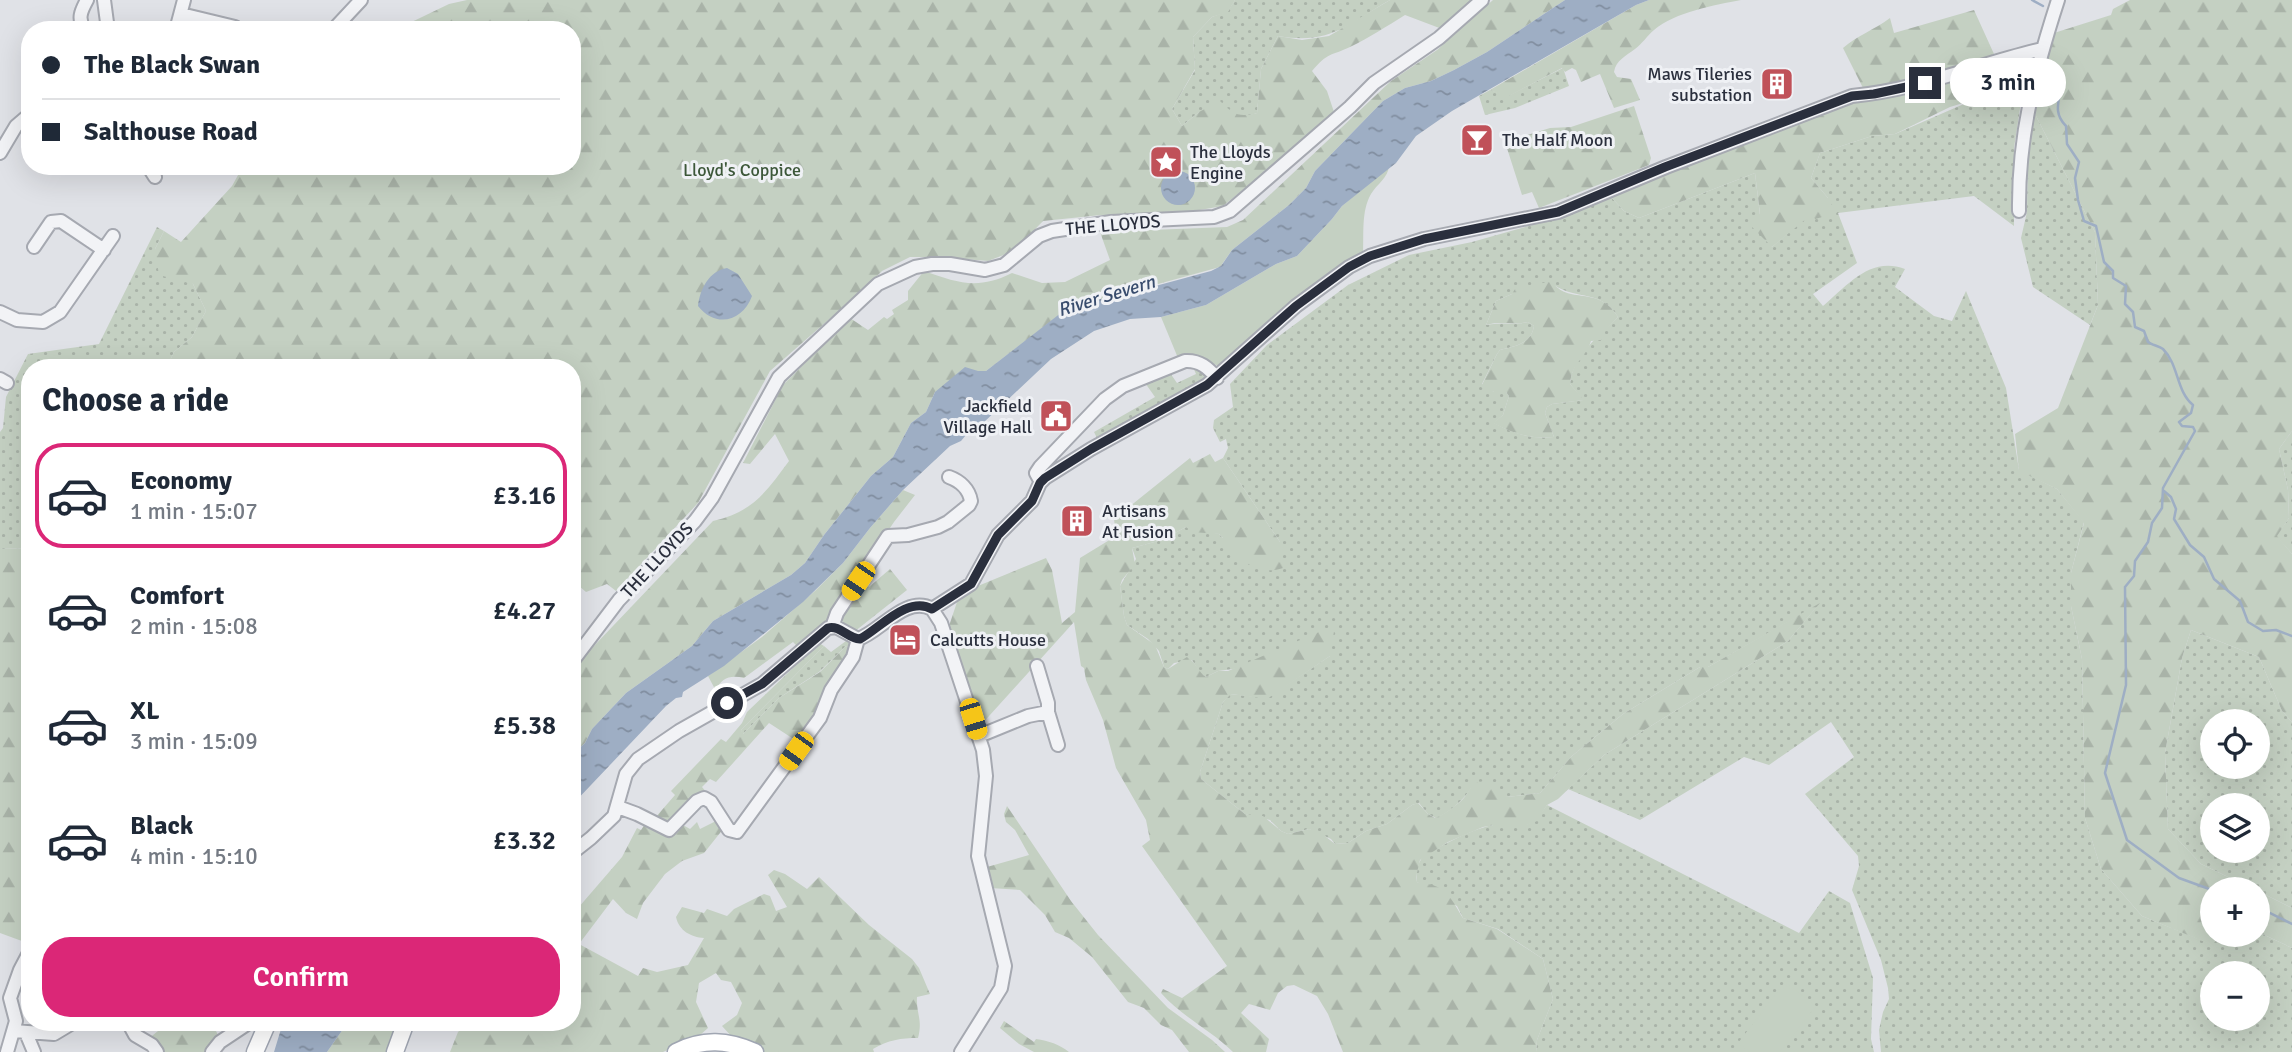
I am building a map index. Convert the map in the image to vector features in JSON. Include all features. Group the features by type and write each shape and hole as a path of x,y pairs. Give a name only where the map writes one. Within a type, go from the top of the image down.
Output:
{"main road":[{"path":"256,1052 264,1031"},
{"path":"395,1052 403,1031"},
{"path":"676,1052 700,1043 715,1041 755,1052"}],"street":[{"path":"81,21 80,15 87,0"},
{"path":"104,0 107,21"},
{"path":"179,21 184,0"},
{"path":"341,21 361,0"},
{"name":"THE LLOYDS","path":"581,650 620,600 695,520 712,498 779,377 878,284 915,267 932,264 985,270 1004,265 1039,236 1052,231 1111,222 1214,217 1230,211 1374,83 1439,38 1482,0"},
{"path":"2019,211 2018,172 2022,132 2057,0"},
{"path":"181,14 210,21"},
{"path":"1039,478 1217,379 1296,306 1349,267 1370,256 1424,239 1558,212 1665,167 1852,96 1925,83 2042,49"},
{"path":"0,153 12,130 21,122"},
{"path":"34,247 51,222 61,221 104,250"},
{"path":"0,312 17,320 43,322 60,312 113,236"},
{"path":"932,609 971,584 998,535 1032,501 1048,458 1105,398 1123,386 1185,361 1194,360 1201,363 1217,379"},
{"path":"581,845 614,816 626,775 638,759 679,731 762,684 832,626 836,612 888,536 908,535 938,527 970,505 971,497 968,492 957,480 949,477"},
{"path":"618,807 662,827 701,798 711,803 729,830 737,832 820,719 831,690 853,657 858,639 899,612 917,606 932,609 941,623 983,750 986,776 978,856 1003,953 1005,977 989,1009 961,1052"},
{"path":"832,626 858,639"},
{"path":"1037,666 1058,745"},
{"path":"979,736 1028,716 1048,712"},
{"path":"21,968 10,998 5,1004 34,1052"},
{"path":"20,1032 54,1034 59,1031"},
{"path":"133,1031 157,1052"},
{"path":"212,1052 220,1042 236,1031"},
{"path":"7,1052 20,1032"}],"green space":[{"name":"Lloyd's Coppice","path":"467,0 1235,0 1228,12 1212,17 1193,37 1195,69 1172,109 1182,126 1199,112 1220,101 1236,114 1257,113 1261,69 1278,36 1302,40 1329,36 1390,0 1473,0 1442,29 1405,15 1364,40 1322,60 1312,71 1327,91 1335,115 1223,206 1176,214 1101,215 1043,221 1014,251 988,261 910,257 882,271 770,371 698,503 616,591 607,584 586,592 581,588 581,359 171,359 174,352 192,337 206,311 193,284 159,275 155,249 164,231 181,242 232,186 238,175 581,175 581,21 414,21 449,4"},
{"path":"1235,0 1390,0 1349,25 1325,35 1311,38 1278,36 1261,69 1257,113 1245,117 1199,112 1182,126 1172,109 1195,70 1193,37 1212,17 1228,11"},
{"path":"1493,0 1565,0 1487,52 1431,81 1405,88 1383,101 1315,171 1306,188 1289,205 1232,250 1220,267 1067,309 986,371 978,371 935,392 926,412 911,423 893,457 871,476 805,563 791,575 713,621 692,646 626,693 592,729 581,747 581,660 713,521 749,506 773,482 789,461 775,434 750,464 743,463 783,385 850,318 868,330 884,317 887,319 894,314 892,310 908,300 908,291 924,271 968,283 989,282 1012,273 1042,283 1065,282 1110,260 1100,232 1227,227 1243,220 1391,81 1437,50"},
{"path":"1649,0 1741,0 1673,18 1654,30 1638,47 1619,61 1614,72 1617,77 1631,79 1640,100 1614,108 1600,74 1581,82 1576,70 1572,68 1565,72 1562,68 1507,97 1490,90 1636,5"},
{"path":"2130,0 2292,0 2292,431 2279,449 2288,490 2289,518 2277,536 2292,554 2292,722 2282,711 2259,657 2191,630 2182,658 2165,753 2168,829 2201,864 2228,877 2200,877 2200,940 2142,916 2101,869 2085,818 2082,659 2071,606 2071,573 2084,523 2057,489 2019,471 2015,434 2058,408 2098,305 2095,232 2034,112 2054,33 2111,15 2113,9"},
{"path":"1974,10 1994,54 1935,77 1865,92 1843,48 1890,18 1894,33"},
{"path":"2031,57 2023,89 1950,107 1895,134 1872,136 1820,153 1811,178 1837,213 1815,219 1812,214 1772,247 1749,224 1760,214 1755,173 1639,218 1624,211 1611,197 1854,100"},
{"path":"1563,68 1569,86 1515,108 1485,115 1479,96 1490,90 1508,96"},
{"path":"2023,89 2014,148 2014,226 1974,196 1838,213 1857,263 1813,294 1823,306 1870,269 1892,266 1905,269 1895,287 1934,316 1952,321 1966,291 2006,388 2019,470 2057,489 2084,522 2071,573 2071,606 2082,659 2085,818 2101,869 2142,916 2200,940 2200,947 2270,947 2270,938 2292,948 2292,1052 1881,1052 1879,1030 1889,999 1888,988 1881,960 1852,890 1859,866 1858,856 1805,794 1854,757 1831,722 1769,765 1744,757 1640,820 1568,789 1604,755 1788,641 1818,605 1708,667 1700,667 1623,714 1572,756 1540,793 1507,797 1471,788 1455,806 1436,818 1428,814 1419,803 1412,805 1387,824 1366,831 1348,843 1335,844 1331,839 1309,829 1288,834 1270,820 1245,814 1201,779 1200,772 1223,702 1230,694 1267,698 1330,656 1218,671 1206,677 1192,660 1174,663 1168,669 1164,667 1159,651 1148,639 1127,625 1120,586 1136,559 1132,548 1162,540 1186,527 1219,534 1223,538 1280,542 1223,458 1228,448 1226,439 1220,442 1213,428 1214,420 1233,407 1230,384 1267,345 1348,285 1409,255 1472,242 1546,221 1611,197 1624,211 1639,218 1755,173 1760,215 1772,247 1828,198 1811,178 1820,153 1872,136 1895,134 1973,100","holes":["1554,285 1604,302 1618,317 1581,355 1572,373 1570,384 1583,400 1547,407 1545,413 1554,437 1515,433 1494,423 1503,415 1509,396 1506,392 1494,392 1482,384 1500,350 1526,340 1534,326 1528,322 1486,325 1496,301 1512,294"]},
{"path":"1634,106 1651,158 1649,165 1539,208 1532,192 1522,195 1505,142 1550,128 1571,127"},
{"path":"2034,112 2095,232 2098,305 2090,325 2033,287 2021,238 2027,212 2028,138"},
{"path":"1389,166 1368,201 1363,254 1322,277 1218,366 1194,356 1178,358 1161,317 1206,305 1276,264 1297,256 1342,206"},
{"path":"157,227 164,231 155,249 193,284 206,311 192,337 174,352 171,359 25,359 28,354 99,344"},
{"path":"1552,281 1566,293 1602,301 1618,317 1604,332 1601,340 1591,341 1573,370 1570,384 1584,400 1547,407 1545,413 1554,437 1530,436 1515,433 1493,423 1503,415 1509,396 1506,392 1494,392 1481,387 1500,350 1526,340 1534,326 1528,322 1486,325 1496,301 1512,294 1515,289"},
{"path":"1186,363 1206,373 1205,379 1097,438 1094,432 1155,397 1143,380 1168,370 1177,383 1196,374 1193,367 1187,368"},
{"path":"21,368 21,548 0,549 0,432 3,428 6,397"},
{"path":"2292,431 2292,554 2276,536 2289,518 2288,490 2279,449"},
{"path":"1210,454 1215,462 1223,458 1280,542 1283,568 1258,569 1223,544 1223,538 1219,534 1192,532 1186,527 1162,540 1132,548 1135,564 1120,586 1124,616 1127,625 1155,645 1164,667 1168,669 1187,657 1206,677 1218,671 1228,671 1335,625 1330,656 1267,699 1231,694 1223,702 1200,772 1201,779 1245,814 1263,816 1288,834 1309,829 1320,832 1335,844 1348,843 1366,831 1387,824 1418,803 1428,814 1438,817 1460,801 1478,782 1492,784 1507,797 1540,793 1572,756 1623,714 1700,667 1708,667 1820,603 1788,641 1604,755 1558,799 1547,805 1537,821 1521,827 1483,827 1448,842 1420,860 1417,882 1440,888 1452,900 1463,918 1497,929 1543,959 1553,999 1537,1040 1536,1052 1343,1052 1328,1014 1317,996 1294,985 1287,986 1278,993 1270,1010 1249,1004 1241,1013 1269,1039 1266,1052 1233,1052 1161,993 1163,989 1182,998 1227,966 1142,846 1150,840 1146,820 1116,768 1103,720 1081,666 1074,622 980,726 949,626 958,599 973,588 1046,558 1052,570 1062,623 1075,612 1080,558 1116,536 1114,519 1190,458 1193,463"},
{"path":"903,490 915,495 826,623 799,648 793,642 744,678 731,677 724,680 716,691 708,676 762,637 816,590 843,563"},
{"path":"21,548 21,941 0,933 0,549"},
{"path":"890,569 907,590 854,632 837,620 864,583 869,587"},
{"path":"2191,630 2259,657 2282,711 2292,722 2292,908 2270,897 2270,877 2228,877 2200,863 2270,863 2270,793 2200,793 2200,863 2168,829 2165,753 2182,658"},
{"path":"846,641 851,644 852,649 846,646 819,672 779,698 742,735 741,730 824,646 831,652"},
{"path":"819,643 824,646 741,730 743,734 779,698 820,672 846,646 852,649 802,740 792,738 769,723 716,782 710,779 702,787 708,794 669,826 655,818 675,795 671,791 721,739 726,742 742,723 747,712"},
{"path":"1547,805 1799,933 1829,891 1850,903 1873,978 1871,1039 1874,1052 1536,1052 1537,1040 1553,999 1543,959 1498,929 1463,918 1457,906 1417,882 1416,875 1424,855 1485,827 1525,825 1539,816"},
{"path":"1007,806 1071,901 1098,935 1168,1008 1225,1052 1189,1052 1172,1030 1161,1025 1144,1008 1128,1002 1092,957 1069,938 1055,932 1045,915 1020,890 990,888 987,867 1029,855 1015,830 1006,822 1004,814"},
{"path":"716,821 724,828 704,853 682,861 665,874 643,903 637,919 626,913 613,899 581,941 581,905 622,857 637,828 641,830 645,824 670,836 683,825 690,829 697,822 700,829"},
{"path":"774,870 807,889 819,877 869,925 912,959 919,968 930,994 917,997 920,1026 918,1038 889,1042 873,1049 874,1052 764,1052 732,1037 722,1026 737,1015 742,1003 731,982 721,980 716,973 699,983 696,1002 708,1028 699,1036 663,1052 450,1052 458,1032 581,1031 581,945 638,976 643,968 657,972 688,965 704,938 690,935 680,926 676,917 682,907 704,913 707,909 727,916 734,909 764,894 770,896 776,911 787,907 768,875"},
{"path":"2270,897 2292,908 2292,948 2270,938"},
{"path":"1785,982 1816,1006 1780,1052 1750,1052 1738,1043"},
{"path":"1004,1021 1034,1042 1036,1039 1050,1042 1069,1052 1034,1052 1019,1044 1000,1028"},
{"path":"158,1031 216,1031 219,1037 206,1052 161,1052 147,1040"},
{"path":"342,1031 395,1031 389,1052 327,1052"}],"water":[{"path":"1565,0 1649,0 1452,111 1416,136 1396,163 1342,206 1297,256 1276,264 1206,305 1161,317 1130,319 1094,331 1051,359 982,424 971,429 961,441 950,446 903,490 843,563 803,602 724,666 666,706 581,796 581,747 592,729 626,693 692,646 713,621 791,575 805,563 871,476 893,457 911,423 926,412 935,392 965,367 986,371 1066,309 1211,271 1221,266 1232,250 1289,205 1306,188 1315,171 1383,101 1405,88 1431,81 1487,52"},
{"path":"1178,171 1190,176 1195,188 1190,200 1178,205 1166,200 1161,188 1166,176"},
{"path":"727,268 738,274 752,296 748,305 736,316 721,320 713,318 698,306 701,293 710,277"},
{"path":"280,1031 342,1031 327,1052 274,1052"}],"waterway":[{"path":"2032,0 2043,6"},
{"path":"2061,85 2058,112 2066,126 2067,144 2079,162 2075,178 2084,221 2096,226 2104,262 2113,271 2113,278 2126,286 2125,304 2133,312 2135,327 2144,331 2148,342 2163,349 2168,355 2183,393 2193,405 2191,413 2179,422 2182,426 2193,427 2195,431 2163,488 2162,508 2152,523 2148,542 2135,561 2134,576 2125,587 2126,685 2105,773 2127,840 2179,878 2200,886"},
{"path":"2164,491 2171,497 2176,509 2174,519 2190,545 2204,557 2214,579 2240,601 2248,622 2263,631 2276,630 2292,636"},
{"path":"2270,913 2292,924"}],"place":[{"name":"Maws Tileries substation","path":"1777,84"},
{"name":"The Half Moon","path":"1477,140"},
{"name":"The Lloyds Engine","path":"1166,162"},
{"name":"Jackfield Village Hall","path":"1056,416"},
{"name":"Artisans At Fusion","path":"1077,521"},
{"name":"Calcutts House","path":"905,640"}],"route":[{"path":"727,703 762,684 832,626 860,639 899,612 917,606 932,609 957,595 971,584 998,535 1032,501 1045,478 1091,449 1217,379 1296,306 1349,267 1370,256 1424,239 1558,212 1665,167 1852,96 1925,83"}],"water label":[{"name":"River Severn","path":"1106,295"}]}
